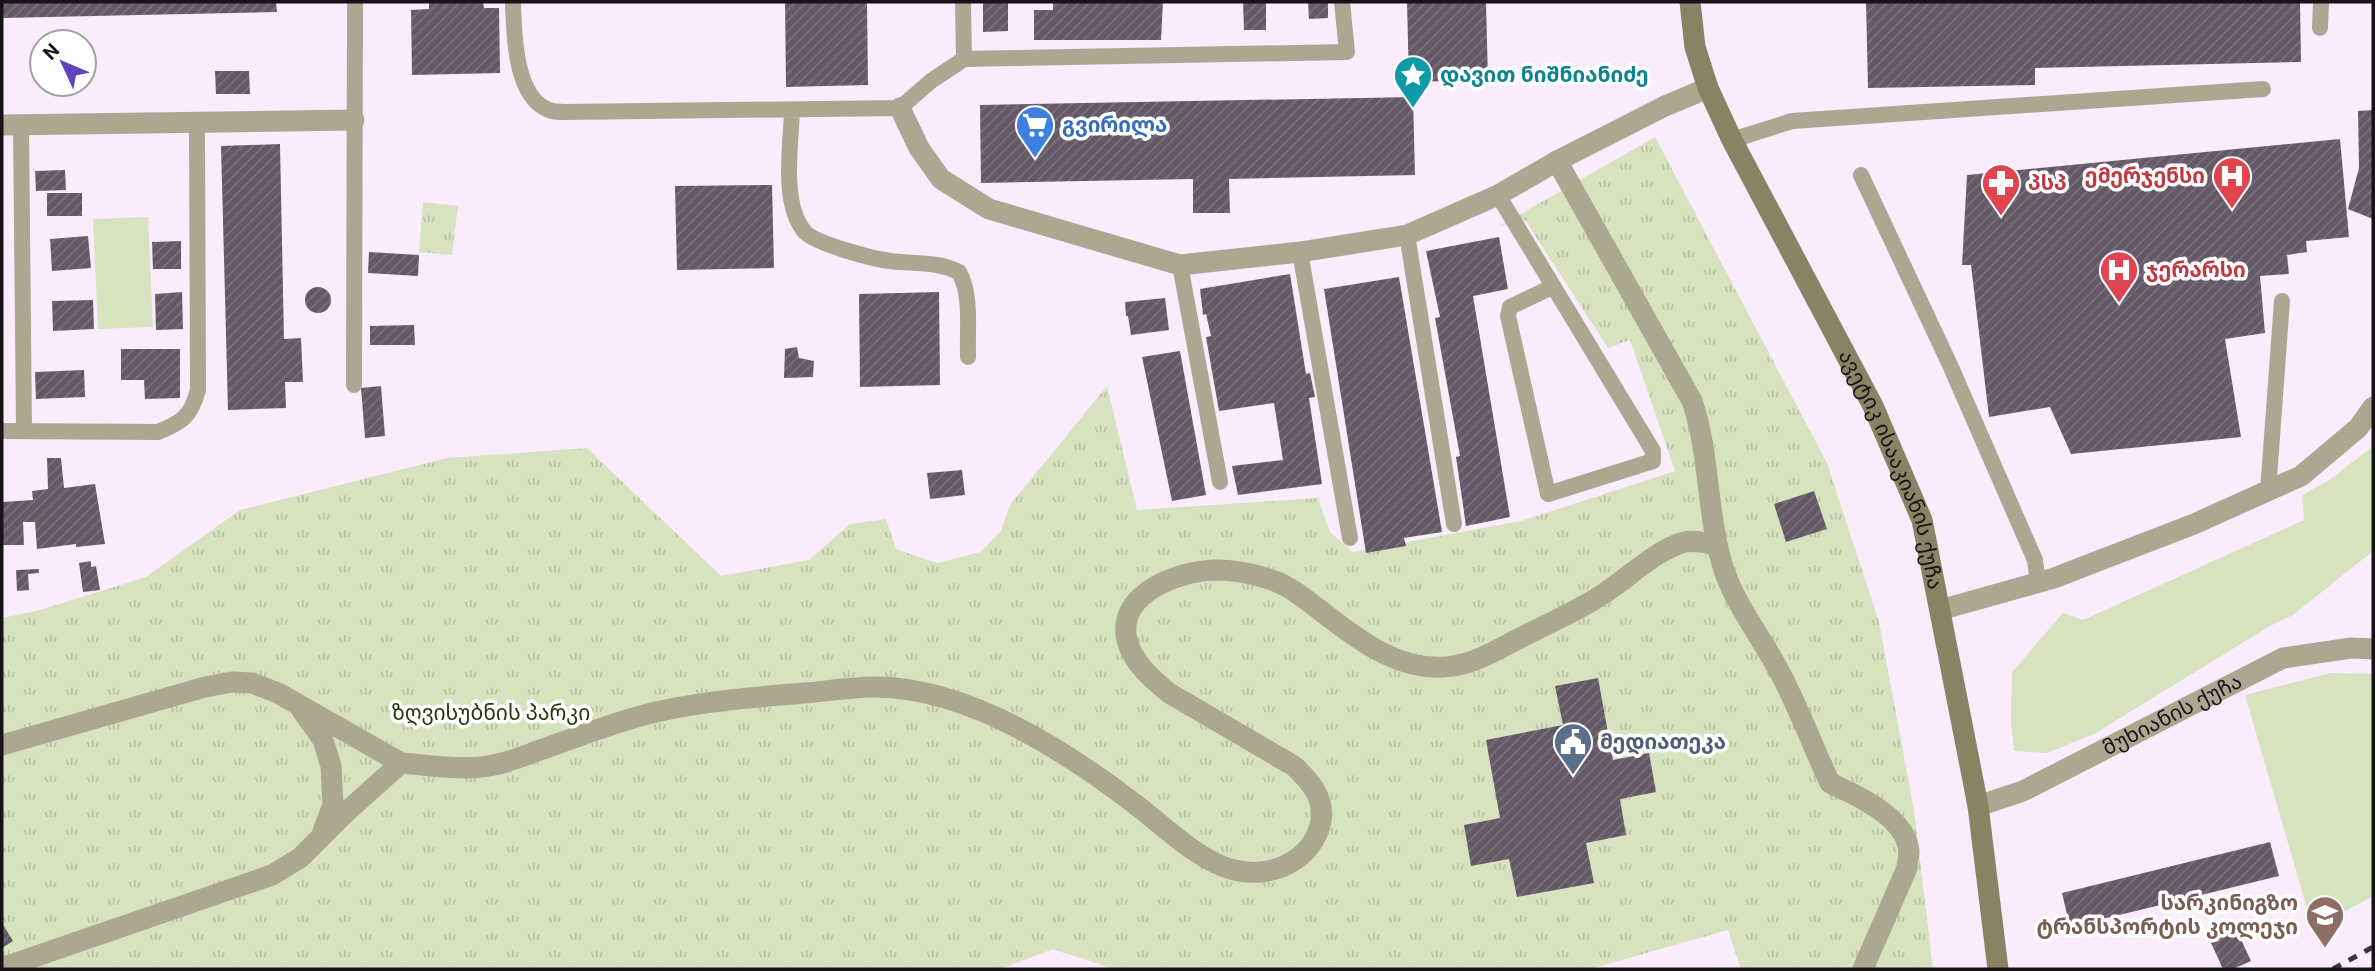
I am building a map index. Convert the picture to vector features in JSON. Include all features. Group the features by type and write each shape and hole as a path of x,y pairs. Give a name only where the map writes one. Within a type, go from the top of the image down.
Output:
{"main road":[{"name":"ავეტიკ ისააკიანის ქუჩა","path":"1690,2 1695,47 1708,88 1732,140 1873,407 1922,520 1979,806 1998,969"}],"street":[{"path":"900,108 919,148 941,179 989,209 1180,265 1300,252 1407,236 1498,195 1665,106 1708,88"},
{"path":"11,125 354,120"},
{"path":"1558,161 1692,401 1704,447 1717,545 1733,591 1779,670 1830,783 1883,811 1904,837 1909,850 1907,868 1863,969"},
{"path":"1940,610 2038,583 2194,524 2301,476 2358,428 2373,407"},
{"path":"2,745 205,687 232,682 252,683 297,703 401,763 481,767 509,762 654,712 710,702 874,687 912,689 947,697 1044,742 1083,766 1192,848 1219,865 1250,873 1272,872 1302,855 1319,833 1322,813 1319,798 1308,779 1294,766 1169,693 1136,661 1127,639 1126,622 1132,608 1145,594 1160,584 1185,574 1215,570 1273,580 1293,590 1351,634 1388,655 1415,666 1436,668 1457,666 1477,659 1563,616 1603,595 1654,557 1682,543 1695,541 1717,545"},
{"name":"მუხიანის ქუჩა","path":"1979,806 2023,791 2283,658 2351,648 2373,649"},
{"path":"297,703 323,740 331,766 333,805 320,840"},
{"path":"2,968 272,874 300,858 401,763"}],"lane":[{"path":"354,385 355,2"},
{"path":"513,2 514,45 520,74 530,95 548,110 565,112 900,108 964,59 1347,52 1342,2"},
{"path":"963,2 964,59"},
{"path":"2320,28 2321,2"},
{"path":"1732,140 1792,121 2263,89"},
{"path":"792,110 789,185 794,215 805,234 834,246 888,261 936,265 959,272 964,281 966,297 968,356"},
{"path":"2,431 159,432 179,424 194,407 198,390 197,123"},
{"path":"11,125 24,430"},
{"path":"1861,175 1950,365 2035,560 2038,583"},
{"path":"1498,195 1653,451 1653,461 1548,494 1507,316 1510,307 1552,287"},
{"path":"1407,236 1454,524"},
{"path":"1300,252 1350,538"},
{"path":"1180,265 1220,482"},
{"path":"2268,491 2282,301"}],"green space":[{"name":"ზღვისუბნის პარკი","path":"1655,137 1827,463 1879,622 1914,810 1933,969 1741,969 1728,930 1590,969 1114,969 1053,949 1000,969 2,969 2,618 40,610 146,577 240,510 447,458 587,448 721,576 809,560 850,524 886,519 896,549 937,563 981,552 1001,531 1010,505 1107,386 1137,510 1318,498 1330,532 1353,552 1521,521 1675,471 1630,340 1608,348 1525,220 1498,227"},
{"path":"423,202 458,206 452,255 419,252"},
{"path":"148,217 153,327 98,329 93,219"},
{"path":"2373,446 2373,551 2293,615 2270,626 2094,734 2047,753 2014,751 2011,720 2012,672 2063,613 2083,620 2304,520 2302,495 2328,481"},
{"path":"2330,673 2373,674 2373,896 2313,929 2245,695"}],"building":[{"path":"2,2 276,2 277,12 2,18"},
{"path":"429,2 483,2 484,8 499,8 500,73 412,75 411,10 429,9"},
{"path":"785,2 867,2 868,85 786,87"},
{"path":"983,2 1008,2 1008,31 983,32"},
{"path":"1053,2 1163,2 1161,40 1034,40 1034,10 1053,10"},
{"path":"1243,2 1266,2 1266,30 1244,30"},
{"path":"1308,2 1328,2 1328,18 1309,19"},
{"path":"1407,2 1486,2 1488,80 1409,82"},
{"path":"1866,2 2300,2 2301,62 2035,68 2035,85 1868,88"},
{"path":"215,71 249,71 250,94 216,94"},
{"path":"1413,97 1415,175 1229,179 1230,213 1193,213 1193,179 981,183 980,105"},
{"path":"2373,110 2373,219 2348,209 2359,168 2358,111"},
{"name":"ჯერარსი","path":"2340,139 2349,237 2306,241 2307,252 2287,255 2289,274 2260,276 2265,333 2225,339 2241,437 2071,454 2050,407 1989,417 1971,265 1962,265 1967,175"},
{"path":"280,144 284,339 301,338 303,382 285,382 286,408 228,410 221,146"},
{"path":"65,170 66,190 36,191 35,171"},
{"path":"772,185 774,268 677,270 675,186"},
{"path":"47,193 82,193 82,216 47,216"},
{"path":"88,236 91,268 52,271 50,239"},
{"path":"1499,237 1508,289 1473,296 1510,517 1466,526 1456,457 1460,456 1435,318 1440,317 1426,251"},
{"path":"181,241 181,269 153,269 152,242"},
{"path":"369,252 419,255 418,276 368,273"},
{"path":"1290,274 1306,374 1310,373 1315,397 1309,398 1322,484 1238,495 1232,466 1283,460 1274,403 1219,411 1206,337 1211,336 1206,314 1203,315 1200,289"},
{"path":"1399,277 1442,532 1404,538 1406,546 1366,553 1324,289"},
{"path":"318,287 327,291 331,300 327,309 318,313 309,309 305,300 309,291"},
{"path":"182,292 183,329 156,330 155,294"},
{"path":"939,292 940,385 860,387 859,294"},
{"path":"1165,298 1169,330 1131,335 1125,302"},
{"path":"93,300 94,329 53,331 52,301"},
{"path":"414,325 415,345 370,345 370,326"},
{"path":"797,347 799,358 814,361 813,377 784,378 785,349"},
{"path":"121,349 180,349 180,398 145,399 144,380 121,380"},
{"path":"1180,351 1206,495 1172,501 1142,357"},
{"path":"84,370 85,397 36,399 35,372"},
{"path":"381,386 385,436 365,438 361,388"},
{"path":"47,458 61,458 64,488 95,484 105,544 76,547 76,544 37,549 35,522 23,522 24,545 3,545 3,502 33,500 32,491 48,489"},
{"path":"962,470 965,495 930,499 927,473"},
{"path":"1814,491 1827,529 1786,542 1774,504"},
{"path":"91,561 91,567 96,566 100,590 83,592 79,563"},
{"path":"39,569 39,573 28,574 29,590 17,591 16,570"},
{"name":"მედიათეკა","path":"1598,678 1613,760 1649,753 1656,792 1620,799 1626,835 1586,843 1594,883 1517,897 1509,859 1471,866 1464,825 1500,818 1486,740 1563,725 1555,686"},
{"path":"2270,842 2279,876 2070,927 2062,893"},
{"path":"2232,920 2251,961 2233,969 2223,969 2206,932"},
{"path":"2,923 13,941 2,948"}],"railway":[{"path":"2333,969 2373,947"}],"place":[{"name":"დავით ნიშნიანიძე","path":"1413,109"},
{"name":"გვირილა","path":"1035,159"},
{"name":"ემერჯენსი","path":"2232,210"},
{"name":"პსპ","path":"2001,217"},
{"name":"ჯერარსი","path":"2119,304"},
{"name":"მედიათეკა","path":"1573,776"},
{"name":"სარკინიგზო ტრანსპორტის კოლეჯი","path":"2325,949"}]}
